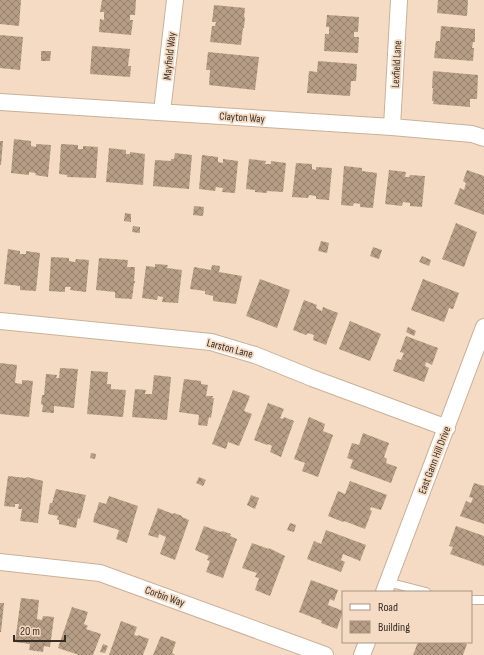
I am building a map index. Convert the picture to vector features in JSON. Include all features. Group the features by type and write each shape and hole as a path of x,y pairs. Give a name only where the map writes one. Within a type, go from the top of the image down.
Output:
{"street":[{"name":"Mayfield Way","path":"162,112 175,0"},
{"name":"Lexfield Lane","path":"392,127 399,0"},
{"name":"Clayton Way","path":"0,102 392,127 472,134 484,138"},
{"name":"Larston Lane","path":"0,321 211,342 255,354 312,378 446,428"},
{"name":"East Gann Hill Drive","path":"386,587 484,327"},
{"name":"Corbin Way","path":"0,562 100,572 325,655"},
{"path":"362,655 367,643"}],"lane":[{"path":"386,587 418,591"},
{"path":"472,600 484,600"}],"building":[{"path":"0,0 21,0 19,26 0,24"},
{"path":"102,0 136,0 135,15 130,15 130,20 133,20 131,35 99,32 100,19 104,20 104,12 100,12"},
{"path":"438,0 468,0 467,16 437,13"},
{"path":"214,5 245,8 241,45 210,42 212,26 215,26 216,22 212,22"},
{"path":"327,15 359,17 358,32 354,32 354,37 359,37 358,53 324,51 325,34 329,34 329,27 326,27"},
{"path":"441,26 475,29 475,42 473,42 472,48 474,48 473,61 434,58 436,41 440,41"},
{"path":"0,35 23,37 20,70 0,68"},
{"path":"92,46 130,49 128,66 131,66 130,77 90,74"},
{"path":"41,51 51,51 50,61 41,61"},
{"path":"208,52 259,57 255,90 209,85 210,70 206,70"},
{"path":"318,61 357,64 356,81 351,81 350,96 307,93 309,71 317,72"},
{"path":"433,71 478,75 477,99 470,99 470,107 433,104"},
{"path":"14,139 31,141 31,146 36,147 36,144 51,145 48,177 35,175 36,173 29,172 29,175 11,173"},
{"path":"0,141 3,141 1,165 0,165"},
{"path":"61,144 78,145 78,149 83,149 83,146 98,147 96,178 67,177 67,175 59,174"},
{"path":"109,148 126,150 126,154 130,154 130,152 145,154 143,185 106,182"},
{"path":"175,153 192,155 189,189 153,186 155,160 171,161 171,159 174,159"},
{"path":"202,155 218,157 218,162 223,163 223,159 238,161 235,193 222,192 223,188 216,187 215,191 199,189"},
{"path":"249,159 266,161 265,164 271,164 271,161 286,163 283,192 267,191 267,193 255,192 255,190 246,189"},
{"path":"296,163 312,164 312,169 316,170 316,167 332,168 329,200 316,199 316,196 309,195 308,198 292,197"},
{"path":"344,166 362,168 362,171 377,173 373,208 360,207 360,204 354,203 353,206 341,205"},
{"path":"389,170 406,172 405,177 409,177 410,175 425,176 422,207 410,206 410,203 403,202 402,206 385,204"},
{"path":"467,170 484,176 484,215 454,204 460,188 464,190 466,183 463,181"},
{"path":"194,206 204,207 203,216 193,215"},
{"path":"125,213 131,214 131,222 124,221"},
{"path":"456,223 477,232 464,267 442,259"},
{"path":"133,226 140,227 140,233 132,232"},
{"path":"321,241 329,243 327,253 318,251"},
{"path":"373,247 382,250 379,259 370,256"},
{"path":"8,249 20,251 20,254 26,254 26,251 40,253 36,291 20,290 20,286 4,284"},
{"path":"422,256 431,260 429,266 419,262"},
{"path":"51,257 69,258 69,261 75,262 76,259 89,260 86,292 70,290 71,287 65,287 65,292 49,291"},
{"path":"99,258 128,260 127,267 135,267 135,283 132,299 115,298 115,292 96,290"},
{"path":"155,264 168,265 167,268 182,270 178,303 162,302 163,297 158,296 157,300 142,298 146,266 155,267"},
{"path":"212,265 220,266 219,272 242,276 236,304 213,301 213,296 205,294 205,291 190,289 194,267 211,270"},
{"path":"260,279 290,290 277,328 246,316"},
{"path":"423,279 459,293 453,309 449,308 444,322 411,310"},
{"path":"304,300 317,305 316,308 322,311 323,307 338,313 326,345 313,340 314,335 308,333 306,335 293,330"},
{"path":"350,321 381,334 370,361 339,349"},
{"path":"408,327 416,331 414,336 406,332"},
{"path":"406,336 438,348 432,365 426,362 425,366 429,368 424,382 393,371 397,359 401,360 404,353 400,352"},
{"path":"0,363 17,365 15,383 22,384 22,380 33,381 29,417 0,414"},
{"path":"60,368 78,369 74,408 54,406 54,413 42,412 43,405 41,404 42,395 44,395 46,374 57,375 56,378 59,378"},
{"path":"91,371 108,372 107,384 111,384 111,389 126,390 123,417 87,414"},
{"path":"154,375 171,377 167,420 132,417 135,389 146,390 145,394 152,394"},
{"path":"184,379 201,381 201,384 208,385 206,396 213,396 212,398 214,398 211,418 209,417 207,426 198,425 199,415 179,412"},
{"path":"233,390 250,396 244,411 252,414 239,446 228,442 226,449 212,444"},
{"path":"268,403 284,409 280,418 283,419 284,417 294,421 281,457 270,452 272,446 254,440"},
{"path":"309,417 325,424 323,431 333,435 318,477 302,471 305,463 294,459"},
{"path":"363,433 389,443 384,457 387,459 386,463 397,467 391,483 350,468 353,460 347,458 352,443 359,445"},
{"path":"91,453 96,454 95,459 90,458"},
{"path":"8,476 27,477 43,481 38,523 20,521 22,509 18,509 19,504 15,504 15,507 4,506"},
{"path":"199,477 206,480 203,486 196,483"},
{"path":"350,481 387,495 381,510 371,507 370,510 372,511 365,529 328,516 338,491 345,494"},
{"path":"474,483 484,486 484,524 460,516 466,501 471,503 473,498 469,497"},
{"path":"56,489 86,495 80,519 78,518 76,528 59,524 59,520 57,520 58,516 48,514 50,503 52,503"},
{"path":"251,495 259,498 255,509 247,505"},
{"path":"109,496 138,506 127,543 116,539 119,530 93,522 99,502 106,504"},
{"path":"158,508 182,516 189,520 175,560 160,554 166,537 159,534 158,538 148,535"},
{"path":"290,523 296,525 294,532 287,530"},
{"path":"204,526 231,534 230,536 237,539 223,578 206,572 210,561 207,560 209,556 195,550"},
{"path":"456,526 484,536 484,566 450,554 453,547 449,546"},
{"path":"326,530 366,545 360,561 343,554 341,560 345,562 341,572 307,559 314,541 321,544"},
{"path":"252,543 269,548 285,556 270,596 255,590 259,578 255,577 257,573 242,568"},
{"path":"311,580 338,590 334,601 330,599 328,605 342,611 337,629 299,612"},
{"path":"21,598 39,600 37,619 42,620 43,616 54,617 50,647 44,646 43,652 29,650 30,644 15,642"},
{"path":"0,603 4,603 1,632 0,632"},
{"path":"72,607 88,612 84,624 88,626 86,629 101,634 93,655 79,655 58,648"},
{"path":"121,621 137,627 134,635 149,639 143,655 109,655"},
{"path":"161,636 176,642 172,653 175,655 153,655"},
{"path":"418,643 467,644 463,655 413,655"},
{"path":"103,644 108,646 105,653 100,652"}]}
